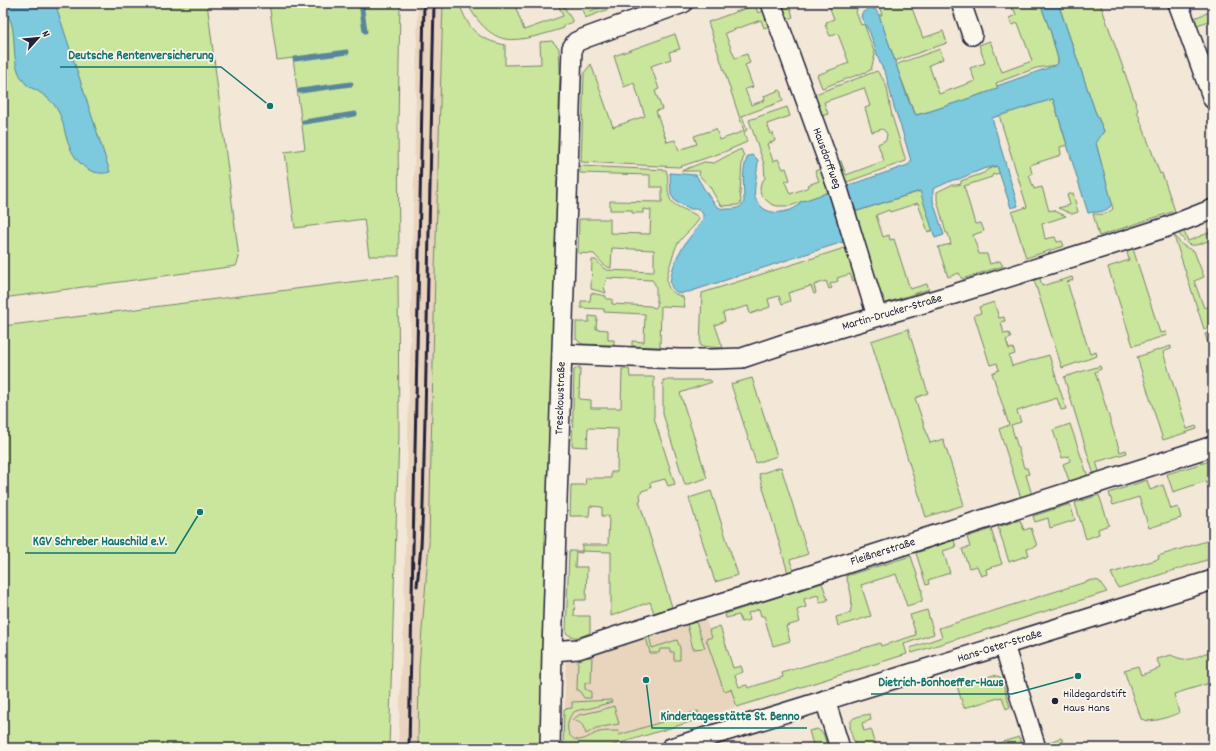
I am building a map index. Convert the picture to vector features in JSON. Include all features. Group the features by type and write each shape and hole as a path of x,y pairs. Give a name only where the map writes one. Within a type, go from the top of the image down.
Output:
{"street":[{"name":"Tresckowstraße","path":"550,748 572,48 576,42 585,38 683,3"},
{"name":"Hausdorffweg","path":"770,3 838,189 877,316"},
{"path":"961,3 972,35"},
{"path":"1178,3 1213,99"},
{"name":"Martin-Drucker-Straße","path":"562,354 700,359 742,358 877,316 948,296 1160,229 1213,209"},
{"name":"Fleißnerstraße","path":"552,651 578,649 1213,446"},
{"name":"Hans-Oster-Straße","path":"671,748 1213,580"},
{"path":"1004,645 1036,748"},
{"path":"825,700 840,748"}],"shaded area":[{"path":"418,3 443,3 429,544 419,667 419,748 398,748 404,610"},
{"path":"704,615 737,707 604,748 563,748 566,658"}],"green space":[{"path":"3,3 207,3 239,258 236,266 3,298"},
{"path":"269,3 400,3 398,125 399,256 369,256 364,219 295,228 285,152 305,149 293,58 277,60"},
{"path":"443,3 459,3 466,20 475,32 487,40 505,45 505,65 541,64 540,42 552,41 559,48 560,70 542,748 418,748 419,667 429,544"},
{"path":"467,3 514,3 524,30 563,16 558,4 562,3 573,22 564,25 564,28 543,34 511,40 505,39 487,30 478,20"},
{"path":"580,3 586,3 590,11 607,5 607,3 614,3 617,6 585,18"},
{"path":"778,3 801,3 790,7 793,17 785,20"},
{"path":"828,3 870,3 858,7 856,12 861,25 864,24 875,54 871,70 822,88 817,75 849,63 838,34 830,36 825,25 827,25 826,22 834,19"},
{"path":"878,3 922,3 923,4 912,8 923,38 943,31 947,43 895,61 879,15 882,15"},
{"path":"1010,3 1040,3 1051,33 1058,63 1056,65 1036,68 996,83 998,89 916,115 896,66 900,63 940,49 943,59 929,65 939,94 975,81 970,68 985,63 979,45 990,41 1002,72 1032,61 1018,23 1012,25 1009,18 1016,15 1014,9 1012,10"},
{"path":"1058,3 1100,3 1138,110 1137,111 1160,174 1162,173 1175,211 1099,236 1093,214 1105,214 1113,209 1096,143 1104,131 1095,111"},
{"path":"1207,3 1213,3 1213,18 1209,18 1209,21 1197,25 1194,18 1210,12"},
{"path":"755,5 758,13 764,11 770,26 764,28 761,20 725,33 735,58 747,54 750,63 745,65 753,87 745,89 751,105 765,100 764,96 780,90 783,101 742,116 747,130 744,132 747,142 724,152 679,167 581,162 584,73 591,64 613,127 645,116 634,83 624,87 614,56 675,34 680,49 669,52 671,59 651,66 659,89 655,91 662,109 656,111 667,142 675,140 679,150 697,144 694,136 716,129 720,140 744,131 708,22"},
{"path":"877,71 887,88 892,116 906,161 844,183 836,163 841,161 846,175 884,161 878,144 886,140 887,134 882,129 872,132 865,108 870,106 864,88 824,102 828,114 818,117 810,96"},
{"path":"1053,99 1067,145 1060,147 1061,155 1030,165 1032,174 1029,175 1034,189 1042,187 1049,211 1052,210 1066,216 1042,224 1045,239 1055,237 1057,242 1062,241 1064,246 1026,258 1012,212 1027,207 999,115"},
{"path":"787,107 790,116 767,124 771,134 773,133 775,141 767,144 773,161 778,159 783,169 786,168 790,180 785,182 790,194 809,187 808,185 819,181 815,171 825,167 833,191 790,206 777,206 771,204 761,195 761,183 765,178 764,164 749,120"},
{"path":"741,149 744,156 742,162 740,204 722,206 710,187 699,175 700,171 681,171 704,162 714,163"},
{"path":"580,166 666,170 668,193 671,200 674,204 699,218 695,225 678,244 670,266 667,277 668,287 671,291 683,297 685,307 661,306 660,347 632,346 632,341 644,342 645,314 604,312 604,309 581,308 581,301 590,301 591,293 606,296 606,299 612,299 612,304 650,306 655,308 657,306 656,288 652,280 607,278 604,287 606,293 591,289 592,260 596,260 603,268 607,270 654,272 654,250 612,248 611,268 605,266 594,254 578,253 579,219 610,219 610,233 650,234 651,210 643,209 643,213 632,213 632,210 610,210 610,201 662,202 662,187 650,187 650,175 580,173"},
{"path":"997,166 1000,173 964,186 975,224 981,223 984,231 973,235 979,254 987,254 990,264 1000,261 1003,266 962,279 959,273 948,277 938,247 951,244 948,233 946,233 937,200 937,192 951,185 961,184 961,181 984,173 987,170"},
{"path":"921,191 933,230 928,232 918,203 890,212 889,210 876,215 883,237 889,235 890,240 894,239 910,289 927,284 929,289 886,303 882,294 876,296 851,213"},
{"path":"1073,193 1078,212 1072,214 1058,208 1070,205 1067,195"},
{"path":"1213,217 1213,239 1197,245 1191,245 1185,241 1177,231 1183,229 1188,241 1211,232 1206,220"},
{"path":"1166,236 1167,238 1133,249 1160,333 1166,332 1167,335 1133,346 1108,267 1129,260 1126,248"},
{"path":"1174,236 1186,247 1194,251 1204,277 1194,281 1204,308 1213,305 1213,326 1204,329"},
{"path":"851,246 861,279 853,281 850,274 837,278 838,281 830,284 832,288 829,289 826,281 814,285 816,293 814,294 811,286 788,293 790,301 782,304 779,296 768,299 770,307 750,314 748,306 723,313 725,321 715,325 723,348 700,346 702,293"},
{"path":"1039,275 1042,286 1072,277 1073,280 1067,282 1090,354 1096,352 1097,356 1062,368 1033,277"},
{"path":"398,276 399,435 389,748 3,748 3,326"},
{"path":"994,302 999,318 1004,317 1005,321 1001,322 1004,334 1009,333 1011,338 1006,340 1009,349 1013,348 1015,354 1009,356 1012,366 1049,355 1066,409 1061,410 1057,398 1017,411 1021,422 1011,425 1024,468 1027,468 1029,474 1026,475 1032,495 1021,498 999,429 1009,425 992,373 999,370 997,363 990,365 974,315 981,313 979,307"},
{"path":"589,316 597,317 596,329 608,330 608,340 614,340 614,345 582,344 576,339 576,322 589,322"},
{"path":"908,329 928,393 915,398 930,443 943,439 964,505 926,517 871,341"},
{"path":"1213,332 1213,359 1205,334"},
{"path":"1171,346 1171,349 1163,352 1187,429 1196,426 1197,429 1163,440 1137,357"},
{"path":"1100,366 1101,369 1095,372 1120,452 1126,450 1127,453 1096,462 1100,474 1094,475 1064,377"},
{"path":"580,367 579,399 591,400 591,408 621,408 622,369 629,369 630,377 654,377 654,418 675,484 668,486 665,479 650,483 651,488 642,491 640,495 641,500 639,501 672,607 654,613 650,602 611,616 611,552 582,551 582,545 608,545 609,516 602,516 602,507 590,506 589,516 570,516 571,485 585,485 586,478 611,478 611,472 617,472 618,429 588,428 587,447 572,446 574,370"},
{"path":"752,378 777,456 756,463 731,384"},
{"path":"663,380 710,380 712,382 680,393 707,478 685,485 663,414"},
{"path":"1070,424 1088,477 1070,483 1063,464 1070,461 1069,456 1062,458 1053,430"},
{"path":"1213,460 1213,501 1206,481 1173,492 1167,474"},
{"path":"781,467 808,554 790,560 794,572 788,573 759,474"},
{"path":"1147,480 1150,490 1163,485 1171,509 1178,507 1181,518 1149,528 1139,497 1113,505 1109,493"},
{"path":"711,491 738,575 715,582 689,498"},
{"path":"1099,495 1109,525 1098,529 1099,534 1086,539 1075,503"},
{"path":"1070,504 1075,520 1050,528 1048,518 1035,522 1033,516"},
{"path":"1020,520 1024,530 1031,528 1037,546 1027,549 1029,555 1009,562 998,527"},
{"path":"991,529 1002,564 986,569 987,574 981,576 977,566 969,568 962,549 970,547 967,537"},
{"path":"1213,539 1213,558 1118,588 1111,573 1159,559 1158,556"},
{"path":"954,540 956,547 943,551 950,573 928,580 929,584 926,585 916,553"},
{"path":"569,551 582,551 582,553 576,552 575,567 587,567 586,600 575,600 574,616 590,616 590,633 580,637 572,637 566,633"},
{"path":"911,556 922,590 922,601 907,606 896,574 861,585 871,616 838,626 836,617 850,613 852,603 846,576"},
{"path":"1092,580 1099,581 1107,592 912,653 910,648 942,637 939,628"},
{"path":"822,583 828,600 820,603 818,595 804,599 806,607 797,610 800,622 786,626 790,641 773,646 764,616 761,616 759,609 748,613 750,620 741,622 739,615 726,618 725,614"},
{"path":"927,610 934,634 904,644 907,654 737,707 731,689 724,691 706,639 712,637 709,630 720,626 733,668 741,666 743,672 735,675 739,687 747,685 748,688 783,677 782,673 880,643 881,646 916,635 910,615"},
{"path":"696,622 705,648 693,649 687,624"},
{"path":"649,636 652,648 677,640 680,648 680,660 674,660 674,652 670,652 670,649 660,649 659,653 650,653 646,637"},
{"path":"1213,651 1213,682 1174,694 1179,713 1150,721 1141,719 1124,670 1138,666 1141,675 1160,668 1157,659 1171,655 1178,658 1189,659"},
{"path":"592,657 591,683 585,683 585,689 591,692 591,698 584,698 579,690 577,690 578,658"},
{"path":"994,675 1000,677 1002,680 1010,707 1006,709 1002,697 964,708 957,686"},
{"path":"611,700 612,702 578,710 572,714 568,722 568,732 570,736 573,739 578,740 601,732 618,731 619,735 698,711 700,719 604,748 563,748 564,709 572,708 572,702"},
{"path":"614,706 619,724 596,728 586,734 582,724 572,720 579,715"},
{"path":"870,714 871,720 862,723 864,731 871,729 877,748 856,748 850,728 851,721 856,717"},
{"path":"817,729 823,733 828,748 814,748 809,731"},
{"path":"1019,737 1023,748 982,748"},
{"path":"1060,738 1062,739 1064,748 1052,748 1050,742"}],"water":[{"path":"3,3 55,3 110,172 102,173 88,170 77,160 67,140 61,118 56,107 46,97 28,86 21,77 16,62 13,30"},
{"path":"1040,3 1058,3 1095,111 1104,131 1096,143 1112,203 1110,207 1102,211 1088,213 1053,99 992,118 1018,206 1011,208 997,166 983,169 933,189 933,201 944,235 935,238 920,191 851,213 849,240 689,292 681,294 673,290 671,280 675,261 683,246 703,219 703,214 699,209 691,209 676,202 671,195 670,173 696,175 715,205 724,209 735,209 744,202 744,167 748,156 753,155 758,160 755,198 763,208 772,212 779,212 792,209 800,202 908,165 911,161 894,107 886,75 880,63 870,33 861,17 862,13 869,8 875,9 879,15 909,102 916,115 997,89 997,86 1056,65 1058,63 1058,59 1051,33"}],"waterway":[{"path":"361,3 365,31"},
{"path":"295,59 347,52"},
{"path":"300,91 351,84"},
{"path":"304,122 355,114"}],"railway":[{"path":"409,748 424,3"},
{"path":"417,586 423,506 434,3"}],"place":[{"name":"Deutsche Rentenversicherung","path":"270,106"},
{"name":"KGV Schreber Hauschild e.V.","path":"200,512"},
{"name":"Dietrich-Bonhoeffer-Haus","path":"1078,676"},
{"name":"Kindertagesstätte St. Benno","path":"646,680"},
{"name":"Hildegardstift Haus Hans","path":"1055,701"}]}
